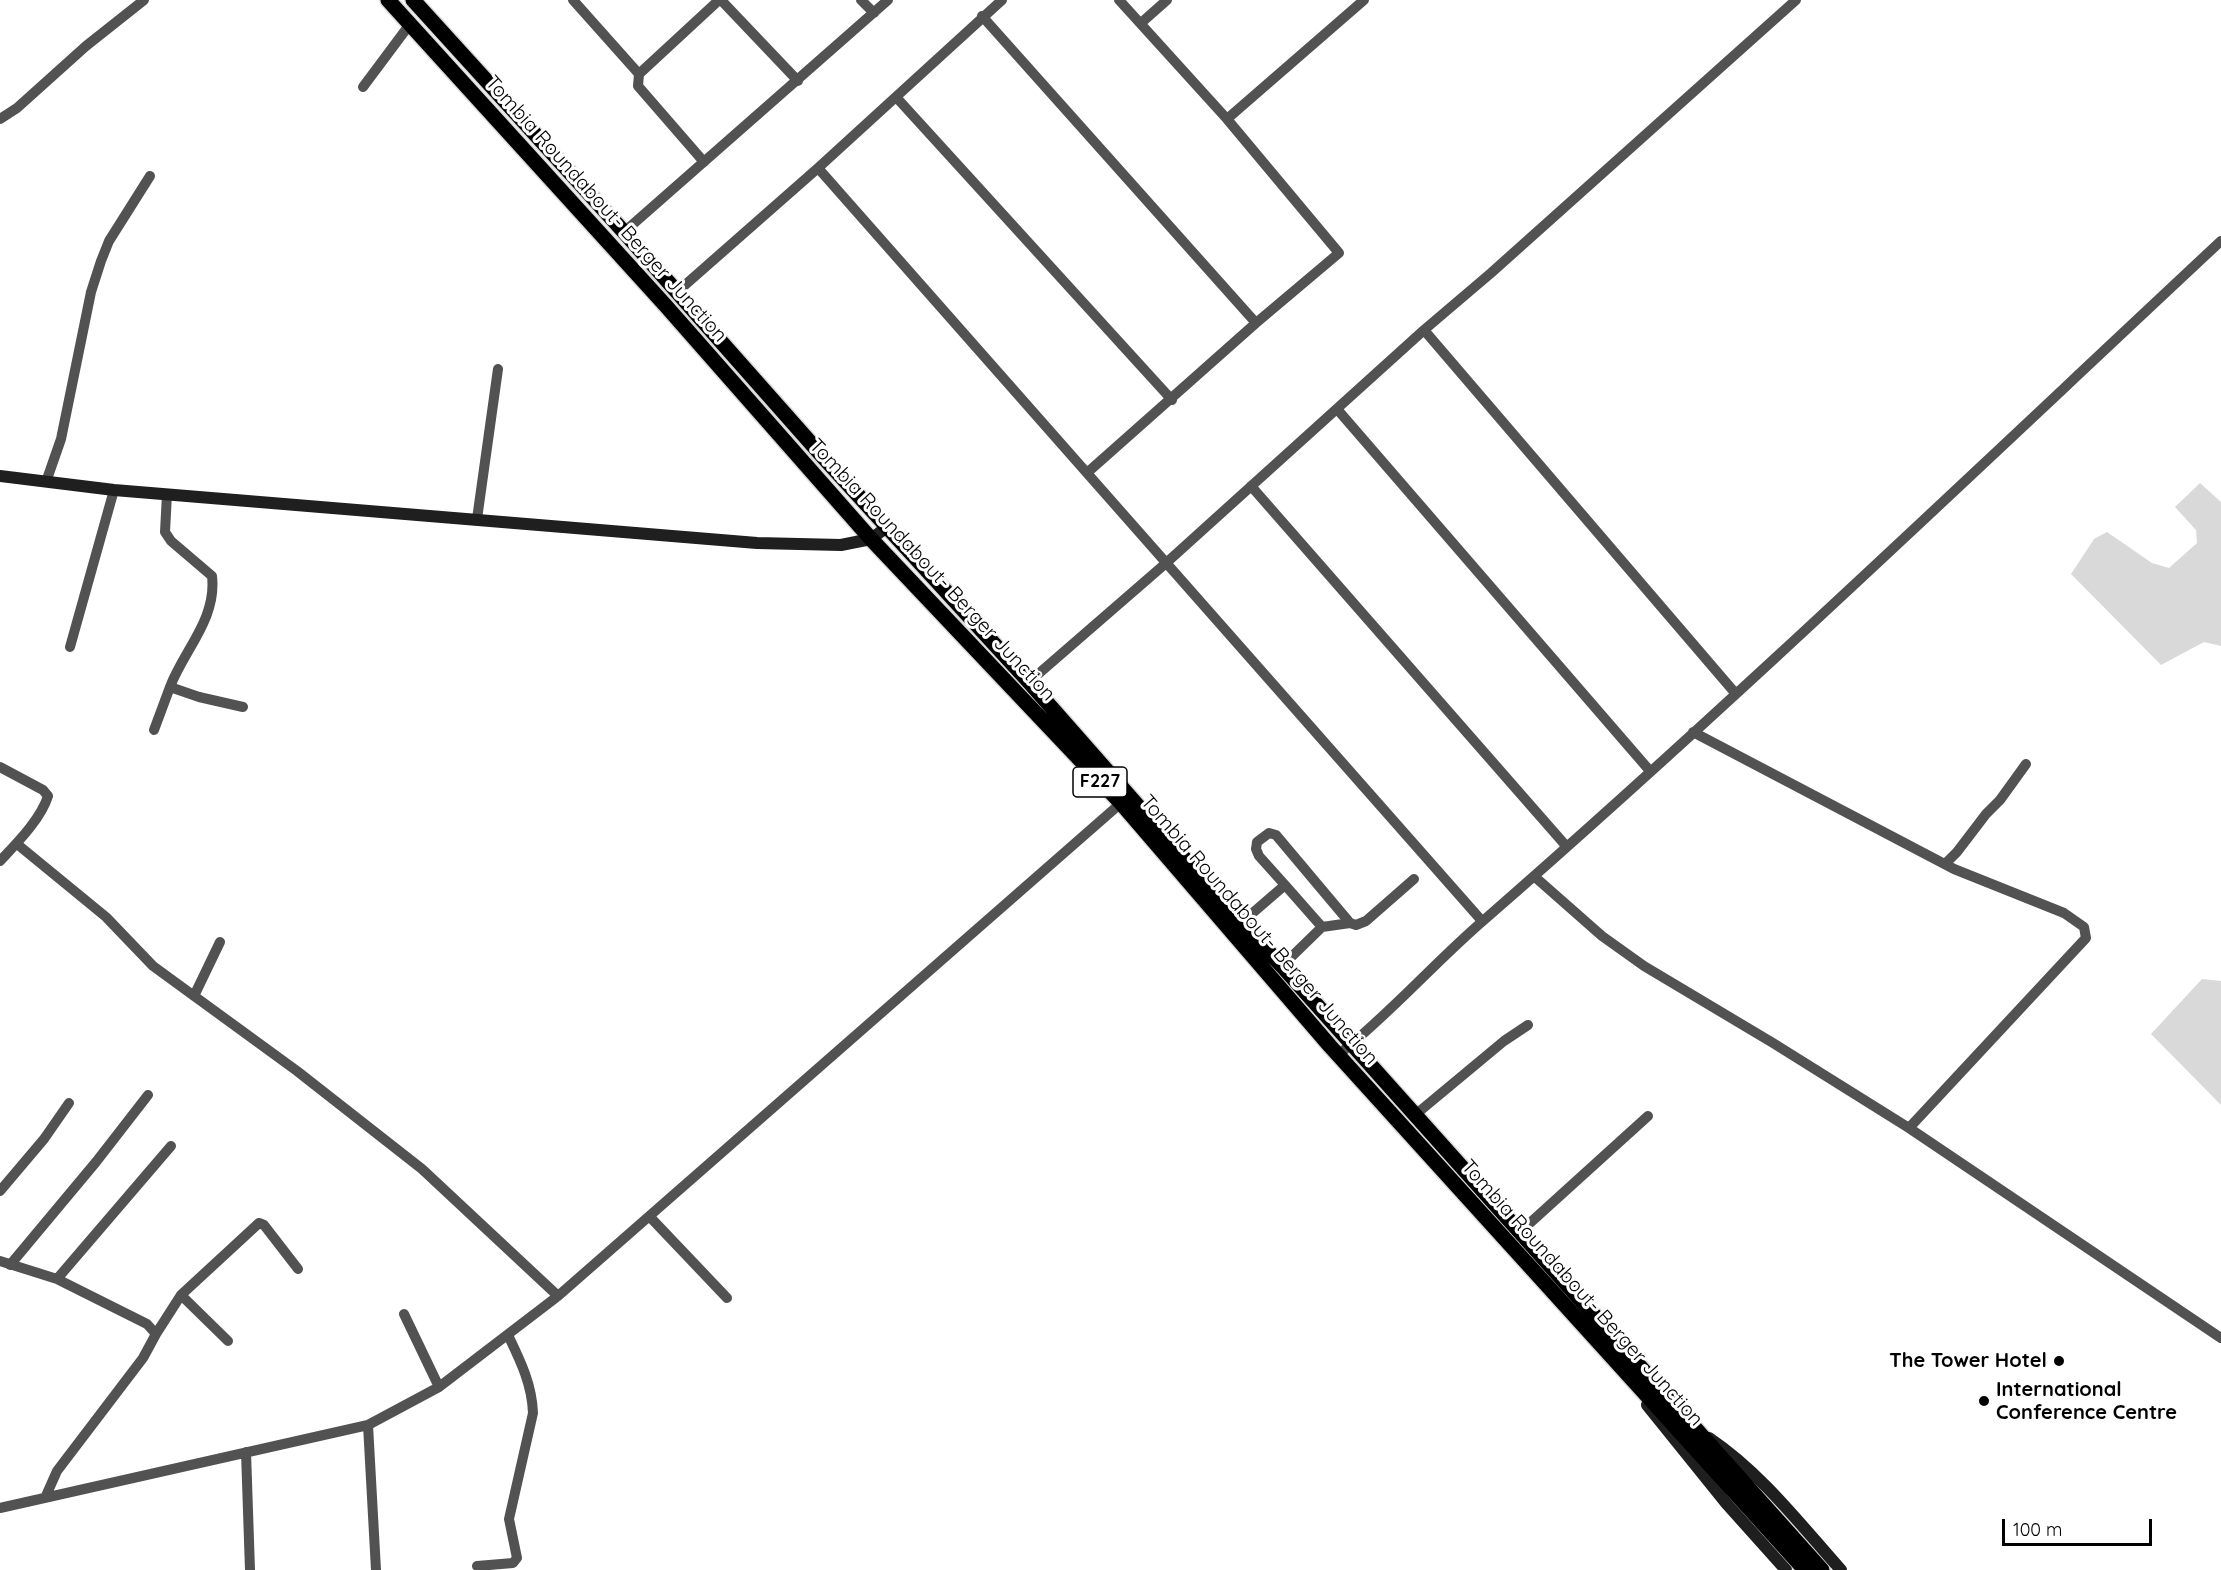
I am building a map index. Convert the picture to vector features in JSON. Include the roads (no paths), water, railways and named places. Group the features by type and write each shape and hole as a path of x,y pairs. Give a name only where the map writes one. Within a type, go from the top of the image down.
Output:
{"main road":[{"name":"Tombia Roundabout- Berger Junction","path":"388,0 666,306 871,539 1121,803 1338,1055 1804,1570"},
{"name":"Tombia Roundabout- Berger Junction","path":"413,0 1029,682 1241,923 1416,1115 1821,1569"}],"street":[{"path":"0,119 17,108 86,46 144,0"},
{"path":"573,0 639,75"},
{"path":"705,162 638,86 639,75 720,0 798,81"},
{"path":"861,0 873,13"},
{"path":"624,232 888,0"},
{"path":"1088,472 1172,400 1256,323 1339,253 1227,118 1119,0"},
{"path":"1141,22 1167,0"},
{"path":"1227,118 1364,0"},
{"path":"1029,682 1166,564 1424,330 1491,273 1796,0"},
{"path":"677,292 818,168 1000,1"},
{"path":"982,16 1256,323"},
{"path":"363,87 410,24"},
{"path":"896,97 1172,400"},
{"path":"818,168 1482,921"},
{"path":"46,482 61,439 97,271 109,241 150,176"},
{"path":"1338,1055 1482,921 1535,877 1736,694 2221,241"},
{"path":"1424,330 1736,694"},
{"path":"477,519 498,369"},
{"path":"1337,410 1650,771"},
{"path":"0,476 114,490 757,543 841,545 871,539 887,527"},
{"path":"1251,486 1567,847"},
{"path":"70,646 114,490"},
{"path":"154,730 178,667 200,634 213,588 212,576 171,541 165,532 166,494"},
{"path":"170,687 199,697 243,707"},
{"path":"1694,732 1945,864 2064,913 2084,927 2086,938 1909,1128"},
{"path":"1945,864 1958,852 2026,764"},
{"path":"0,767 43,790 48,796 45,804 17,844 0,861"},
{"path":"0,1508 368,1425 439,1387 558,1296 1121,803"},
{"path":"1322,927 1257,853 1257,842 1269,833 1276,835 1350,923"},
{"path":"17,844 106,917 153,966 297,1071 422,1169 558,1296"},
{"path":"1535,877 1602,936 1644,966 1909,1128 2221,1338"},
{"path":"1282,966 1322,927 1350,923 1356,925 1366,921 1414,879"},
{"path":"1241,923 1285,885"},
{"path":"194,996 220,942"},
{"path":"1416,1115 1504,1041 1528,1025"},
{"path":"148,1095 96,1162 5,1263 57,1279 147,1324 156,1334"},
{"path":"0,1191 44,1139 69,1102"},
{"path":"1520,1232 1648,1116"},
{"path":"57,1279 171,1146"},
{"path":"650,1217 727,1298"},
{"path":"45,1498 57,1471 143,1358 181,1295 259,1223 264,1225 298,1269"},
{"path":"181,1295 228,1341"},
{"path":"404,1314 439,1387"},
{"path":"477,1566 513,1563 517,1558 509,1519 533,1413 529,1382 508,1335"},
{"path":"1637,1385 1647,1405 1685,1453 1786,1570"},
{"path":"368,1425 376,1570"},
{"path":"1695,1428 1741,1462 1841,1570"},
{"path":"246,1452 250,1570"}],"place":[{"name":"The Tower Hotel","path":"2059,1361"},
{"name":"International Conference Centre","path":"1984,1401"}]}
